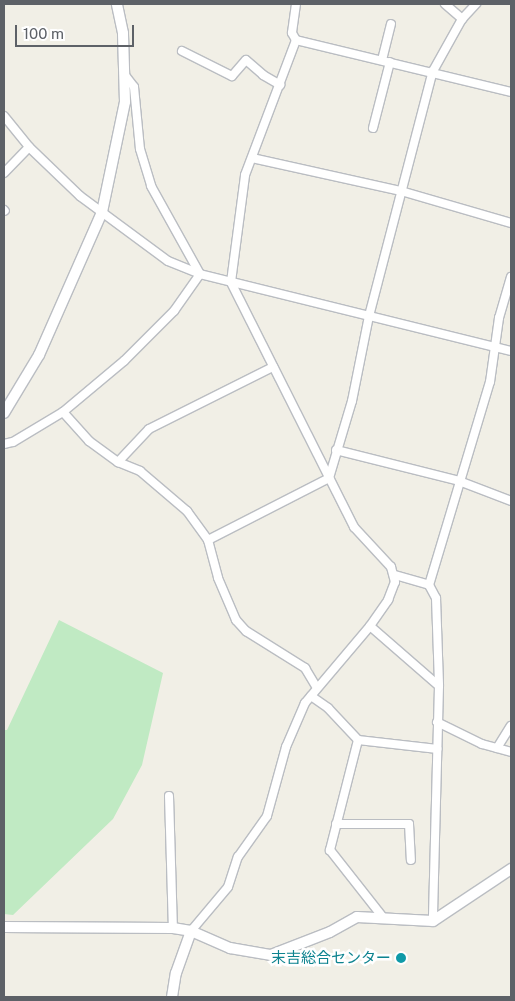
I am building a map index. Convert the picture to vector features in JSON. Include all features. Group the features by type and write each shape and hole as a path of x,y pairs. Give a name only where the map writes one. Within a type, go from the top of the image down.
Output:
{"street":[{"path":"4,413 39,356 102,212 123,121 123,33 117,4"},
{"path":"296,4 292,33 296,40 432,71 511,92"},
{"path":"445,4 462,19"},
{"path":"208,540 329,478 352,401 369,316 432,71 462,19 476,4"},
{"path":"382,60 391,24"},
{"path":"296,40 245,175 231,282 354,527 395,575 429,585"},
{"path":"182,52 232,76 246,60 262,75 280,85"},
{"path":"373,128 390,62"},
{"path":"124,74 134,86 140,149 151,186 200,274"},
{"path":"4,116 29,147 102,212 168,261 200,274 511,350"},
{"path":"4,173 29,147"},
{"path":"252,158 401,191 511,224"},
{"path":"4,444 13,442 63,412 124,361 174,311 200,274"},
{"path":"434,921 439,686 436,598 429,585 490,382 494,346 511,279"},
{"path":"118,462 149,429 273,367"},
{"path":"63,412 89,441 118,462 140,470 187,511 208,540 218,578 236,620 246,631 305,668 317,688"},
{"path":"336,450 459,481 511,501"},
{"path":"172,997 176,972 191,931 228,887 238,857 267,816 286,747 299,715 317,688 370,626 392,591 395,575"},
{"path":"370,626 439,686"},
{"path":"311,696 328,708 358,740 437,749"},
{"path":"437,722 497,748 511,752"},
{"path":"497,748 511,726"},
{"path":"358,740 330,850 382,916"},
{"path":"169,796 173,928"},
{"path":"336,824 409,824 411,860"},
{"path":"4,927 173,928 191,931 230,948 271,955 336,929 357,917 382,916 434,921 511,869"}],"green space":[{"path":"59,620 163,673 142,765 113,819 13,915 4,914 4,730 7,730"}],"place":[{"name":"末吉総合センター","path":"401,958"}]}
